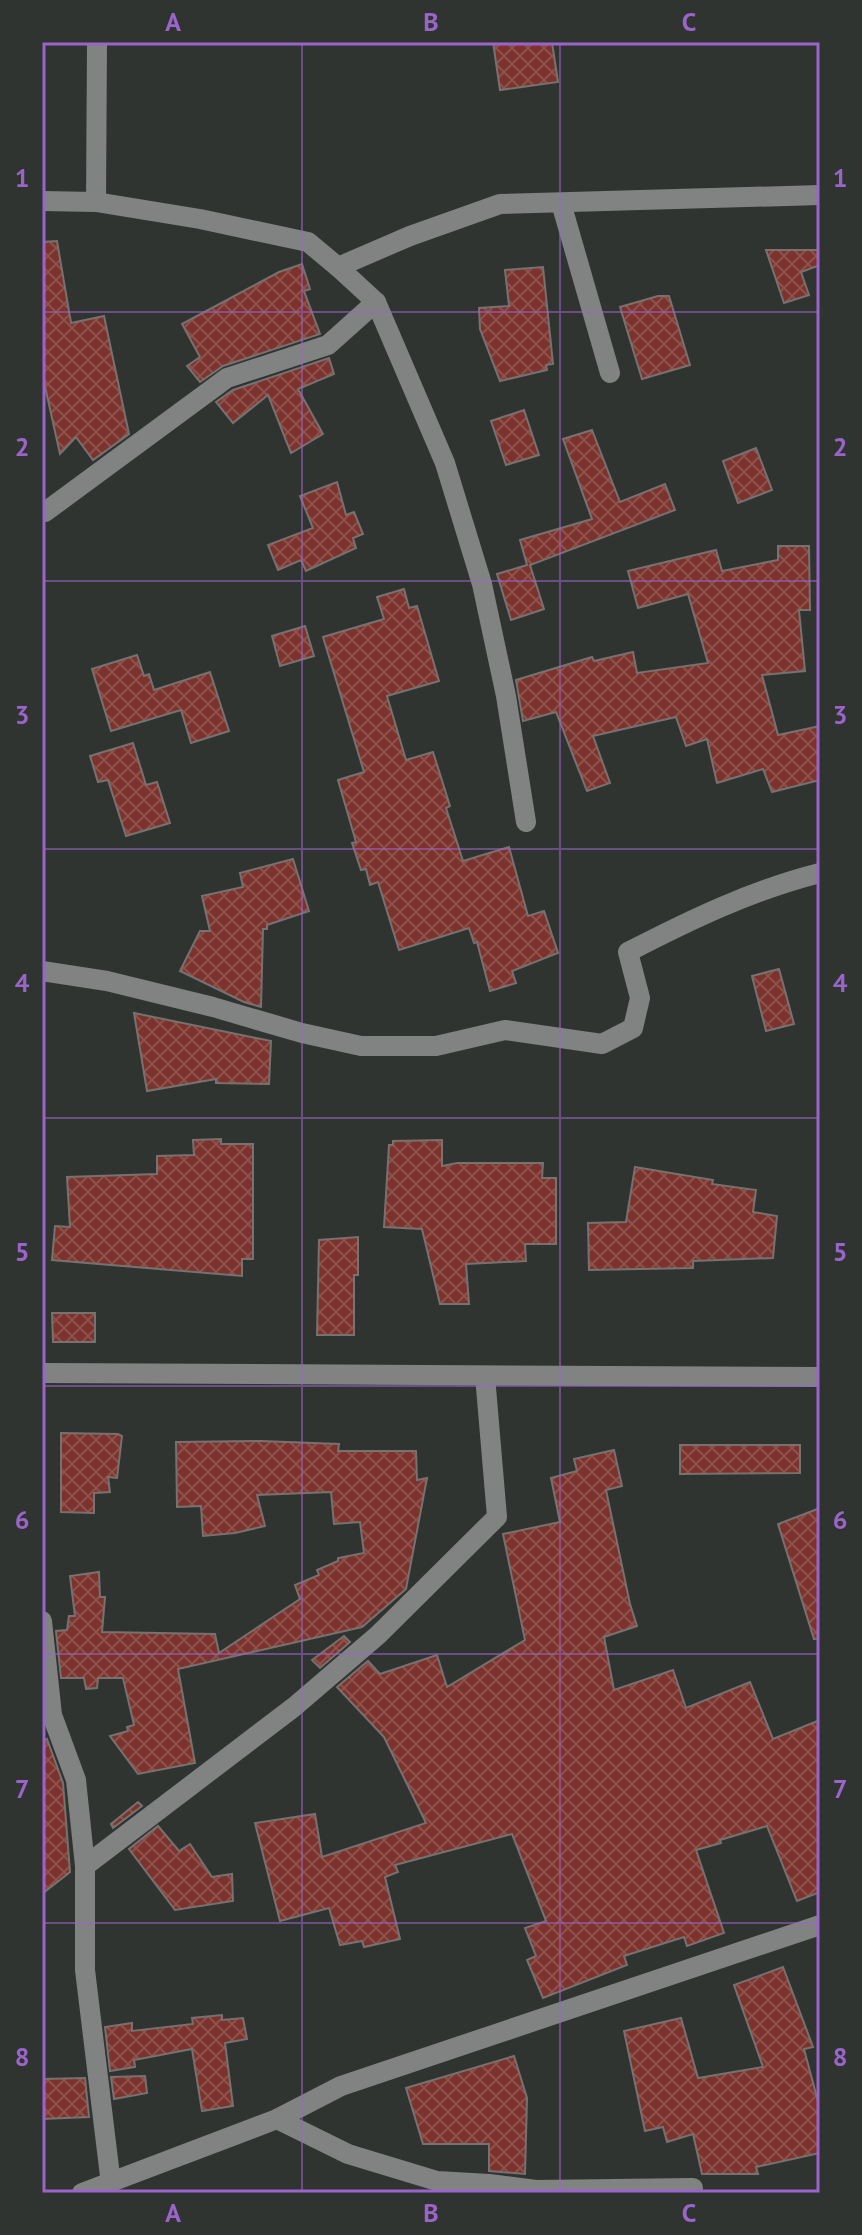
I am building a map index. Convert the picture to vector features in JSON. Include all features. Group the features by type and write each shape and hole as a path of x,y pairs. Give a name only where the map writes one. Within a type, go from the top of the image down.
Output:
{"street":[{"path":"96,202 97,42"},
{"path":"338,267 410,236 500,204 820,195"},
{"path":"42,201 96,202 200,219 308,242 376,302 445,463 482,584 506,696 526,822"},
{"path":"561,203 610,373"},
{"path":"45,512 227,378 328,345 376,302"},
{"path":"42,971 107,981 361,1046 436,1046 505,1030 602,1044 633,1028 640,998 628,952 726,905 782,882 820,873"},
{"path":"42,1373 820,1377"},
{"path":"85,1866 294,1707 378,1635 497,1517 485,1376"},
{"path":"42,1621 52,1715 76,1780 85,1866 85,1970 111,2184"},
{"path":"82,2193 277,2119 341,2086 820,1925"},
{"path":"277,2119 348,2154 437,2181 536,2190 693,2188"}],"building":[{"path":"493,42 552,42 558,82 500,90"},
{"path":"57,241 71,323 104,316 129,434 93,460 76,437 60,454 42,373 42,242"},
{"path":"766,250 820,250 820,265 801,272 809,295 784,303"},
{"path":"302,264 310,289 304,291 320,334 223,366 200,382 187,366 200,357 182,324 279,272"},
{"path":"543,267 553,364 546,365 547,370 500,381 480,329 479,308 509,306 505,270"},
{"path":"658,296 669,296 690,365 642,379 620,307"},
{"path":"329,358 334,374 298,389 323,434 291,453 268,395 233,423 216,402 233,390"},
{"path":"524,410 539,455 506,465 491,421"},
{"path":"592,430 620,502 665,484 675,510 530,565 544,609 511,620 497,574 527,565 520,540 592,519 563,439"},
{"path":"756,448 772,490 738,503 723,461"},
{"path":"337,482 346,515 354,512 363,534 353,538 356,548 306,571 301,560 278,570 268,545 313,528 300,496"},
{"path":"778,546 809,546 810,610 799,610 805,671 762,675 778,735 820,726 820,780 772,792 763,769 717,783 707,739 686,746 676,717 593,736 610,783 587,791 556,712 523,721 516,680 592,657 594,661 633,652 637,673 708,663 688,594 638,608 628,571 716,550 722,571 778,560"},
{"path":"404,589 409,608 417,606 439,681 387,696 406,760 433,752 463,861 509,847 528,916 544,911 558,953 512,971 516,983 490,991 477,942 474,943 469,928 399,950 378,882 370,885 366,869 361,870 338,780 364,772 323,637 384,619 377,597"},
{"path":"305,626 314,656 280,666 272,636"},
{"path":"137,655 144,676 149,674 154,690 210,672 229,731 191,743 181,710 111,731 92,669"},
{"path":"133,743 146,785 157,782 170,823 126,836 108,780 98,782 90,756"},
{"path":"293,859 309,911 263,929 261,1007 180,971 200,931 210,931 202,896 243,887 240,873"},
{"path":"779,969 794,1024 766,1031 752,976"},
{"path":"134,1013 271,1041 269,1084 216,1083 216,1079 147,1091"},
{"path":"221,1139 221,1144 253,1144 253,1259 242,1259 242,1276 52,1260 55,1226 70,1227 67,1177 157,1174 157,1156 194,1155 193,1140"},
{"path":"442,1140 442,1166 457,1163 543,1163 542,1178 556,1178 556,1244 525,1244 526,1261 466,1264 469,1304 440,1304 422,1229 384,1227 389,1145 393,1145 393,1141"},
{"path":"635,1167 756,1190 753,1212 777,1216 773,1258 693,1261 693,1268 589,1270 588,1223 626,1222"},
{"path":"358,1237 358,1275 354,1275 354,1335 317,1335 319,1240"},
{"path":"52,1313 95,1313 95,1342 53,1342"},
{"path":"61,1433 122,1436 117,1478 108,1477 110,1492 94,1493 94,1513 61,1512"},
{"path":"176,1442 339,1444 338,1451 416,1451 417,1480 427,1478 406,1589 362,1627 178,1669 195,1763 138,1774 110,1736 128,1731 127,1727 134,1725 123,1678 98,1678 97,1688 86,1689 84,1678 61,1678 56,1631 67,1630 69,1616 75,1616 70,1576 99,1572 100,1597 105,1597 102,1632 215,1634 219,1653 300,1599 295,1585 319,1575 317,1570 338,1561 338,1558 364,1553 360,1522 334,1524 331,1492 257,1495 265,1526 203,1536 201,1506 177,1507"},
{"path":"680,1445 800,1445 800,1473 680,1474"},
{"path":"614,1450 622,1486 606,1490 637,1626 604,1637 614,1690 673,1670 686,1708 750,1682 773,1739 820,1720 820,1892 797,1901 767,1826 720,1840 721,1843 696,1850 724,1933 687,1946 684,1937 624,1956 627,1965 543,1998 527,1960 536,1956 525,1928 546,1921 512,1834 395,1865 398,1872 385,1877 400,1939 364,1947 362,1941 340,1945 329,1908 280,1921 255,1823 315,1814 322,1857 426,1823 384,1737 337,1687 368,1661 380,1674 437,1655 447,1687 525,1640 503,1534 560,1522 551,1478 577,1471 574,1459"},
{"path":"820,1508 820,1638 814,1639 778,1524"},
{"path":"344,1636 350,1642 320,1668 312,1660"},
{"path":"47,1739 63,1783 70,1872 42,1894 42,1740"},
{"path":"138,1802 142,1806 113,1828 111,1824"},
{"path":"158,1826 179,1851 190,1844 212,1877 232,1874 233,1901 175,1910 129,1849"},
{"path":"783,1967 813,2047 804,2049 820,2109 820,2153 756,2167 758,2174 702,2174 693,2134 667,2142 663,2127 645,2131 624,2031 681,2018 698,2078 763,2067 734,1985"},
{"path":"222,2015 222,2020 243,2018 247,2039 225,2043 233,2106 202,2111 192,2049 134,2060 135,2067 110,2071 105,2027 132,2023 132,2031 193,2024 192,2018"},
{"path":"514,2056 527,2098 525,2174 489,2171 489,2144 423,2144 406,2088"},
{"path":"145,2076 147,2093 114,2099 111,2077"},
{"path":"85,2078 89,2117 42,2119 42,2079"}]}
